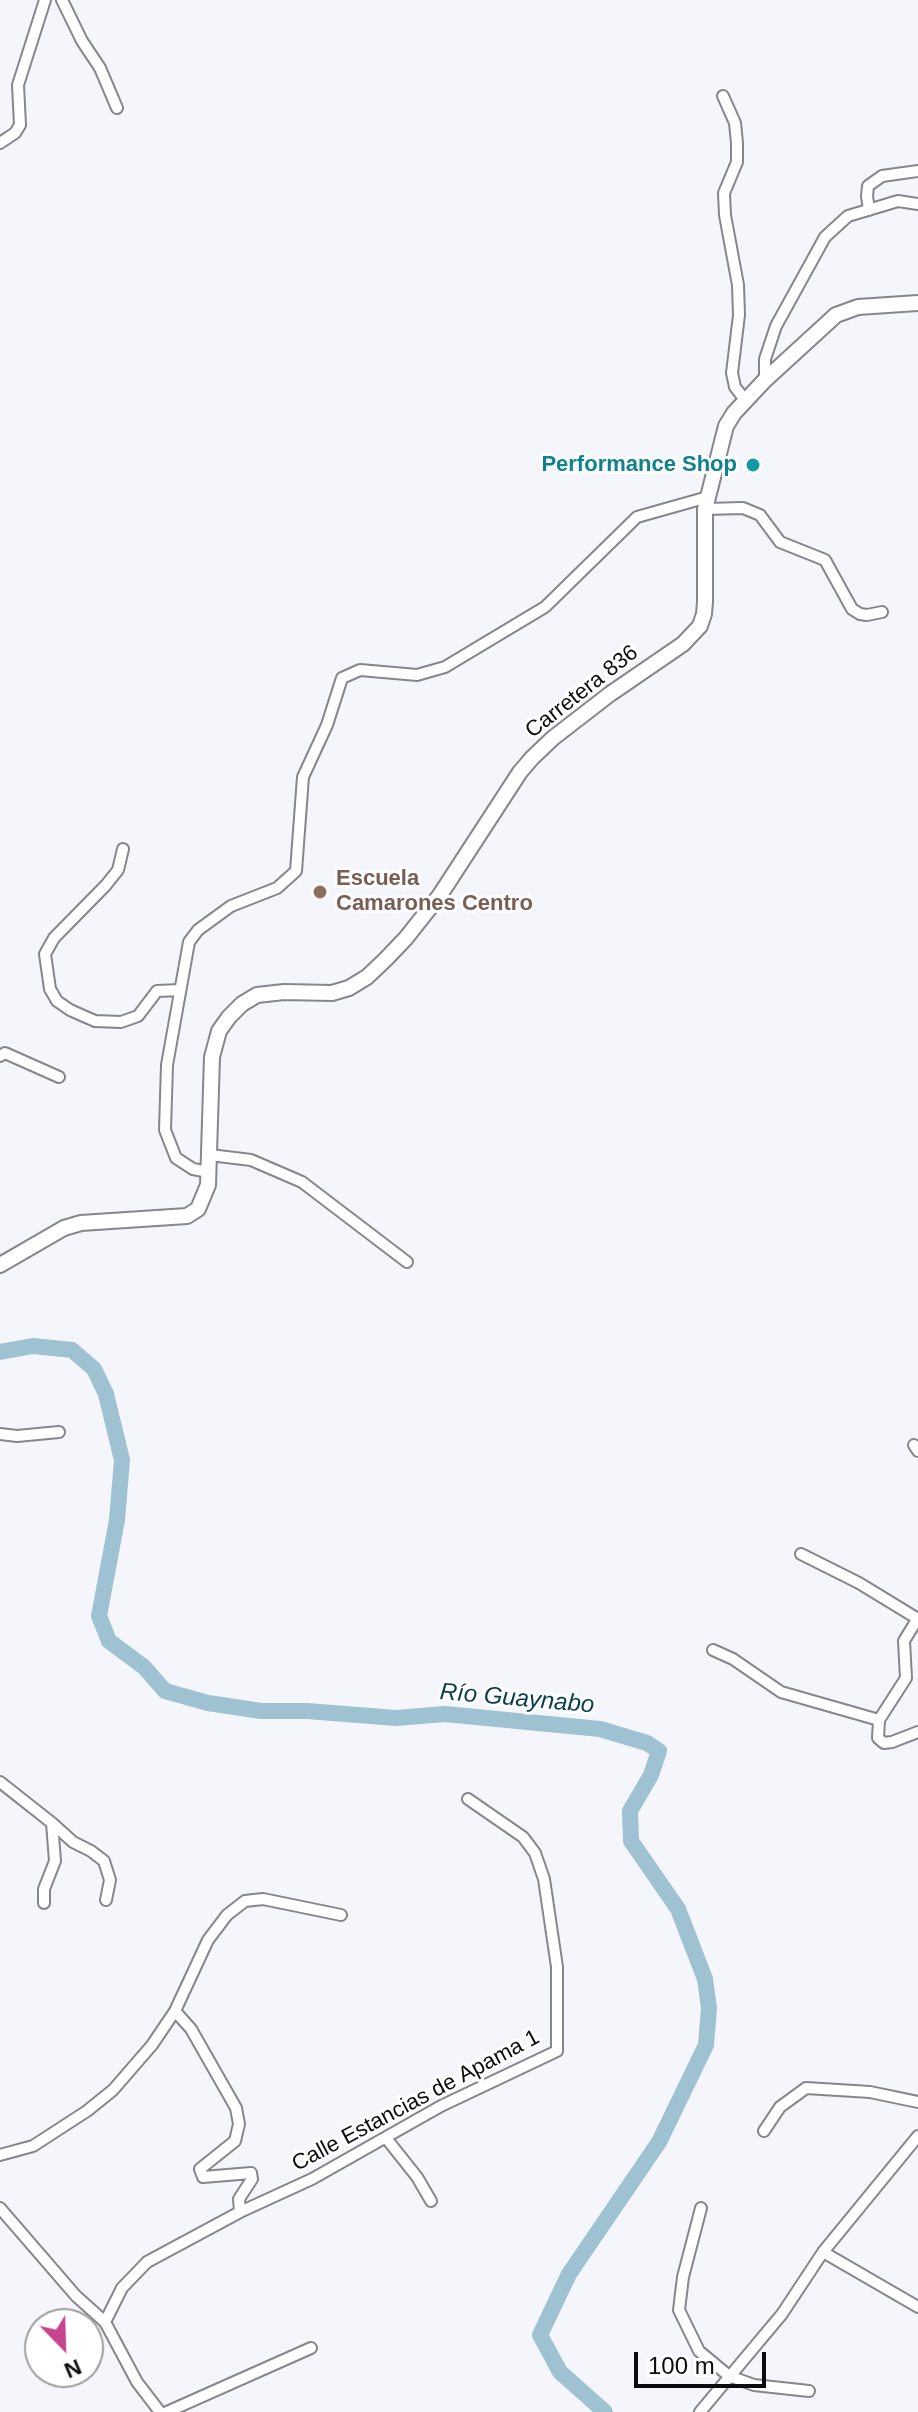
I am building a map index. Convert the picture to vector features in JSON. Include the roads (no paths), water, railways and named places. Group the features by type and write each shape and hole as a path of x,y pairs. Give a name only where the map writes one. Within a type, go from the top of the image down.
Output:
{"street":[{"path":"0,143 15,133 20,125 18,85 45,0"},
{"path":"62,0 82,41 100,68 117,108"},
{"path":"723,96 735,123 737,143 737,162 724,193 738,285 739,315 732,373 735,387 745,400"},
{"path":"869,210 868,186 882,176 918,171"},
{"path":"765,380 765,359 776,326 825,237 848,216 898,201 918,204"},
{"name":"Carretera 836","path":"0,1265 64,1228 81,1223 193,1214 204,1198 208,1185 212,1057 219,1031 229,1017 257,995 332,993 349,988 367,977 406,938 440,895 532,758 610,694 683,644 700,626 704,614 707,503 726,426 745,400 836,315 858,307 918,303"},
{"path":"209,1172 193,1169 176,1158 165,1130 167,1065 189,942 198,930 231,906 277,888 296,871 303,777 327,725 342,678 360,670 417,675 445,667 545,607 637,517 707,503 743,508 760,515 780,542 825,560 852,609 867,615 882,612"},
{"path":"123,849 118,870 54,938 45,954 50,989 57,1001 70,1010 95,1021 121,1022 138,1016 157,991 180,990"},
{"path":"0,1056 5,1053 59,1077"},
{"path":"210,1155 251,1160 302,1182 407,1262"},
{"path":"0,1434 17,1436 59,1432"},
{"path":"801,1554 859,1583 918,1619 904,1641 906,1678 879,1720 878,1738 884,1743 918,1732"},
{"path":"713,1650 733,1659 781,1692 879,1720"},
{"path":"0,1782 73,1842 104,1861 110,1880 106,1900"},
{"name":"Calle Estancias de Apama 1","path":"105,2322 122,2288 147,2262 240,2212 312,2179 441,2106 557,2051 557,1967 544,1879 535,1853 523,1837 468,1799"},
{"path":"44,1903 44,1889 55,1861 52,1823"},
{"path":"0,2155 33,2146 113,2090 152,2045 175,2011 208,1940 227,1915 245,1901 263,1899 341,1915"},
{"path":"175,2011 191,2029 236,2108 239,2124 235,2141 200,2169 203,2177 251,2173 252,2179 239,2199 240,2212"},
{"path":"764,2131 780,2107 806,2088 870,2092 918,2102"},
{"path":"700,2412 782,2314 823,2252 918,2136"},
{"path":"386,2138 417,2177 431,2201"},
{"path":"0,2208 76,2296 105,2322 137,2382 160,2412"},
{"path":"701,2208 683,2277 679,2310 699,2351 729,2376 754,2385 809,2391"},
{"path":"823,2252 918,2307"},
{"path":"167,2412 311,2348"}],"waterway":[{"name":"Río Guaynabo","path":"0,1352 33,1346 72,1350 94,1369 106,1394 122,1460 117,1520 99,1616 109,1641 144,1667 165,1691 208,1703 261,1711 396,1718 445,1714 600,1729 647,1743 659,1751 651,1775 630,1811 631,1841 678,1909 705,1979 709,2008 706,2045 659,2142 569,2274 540,2335 560,2372 605,2412"}],"place":[{"name":"Performance Shop","path":"753,465"},
{"name":"Escuela Camarones Centro","path":"320,892"}]}
